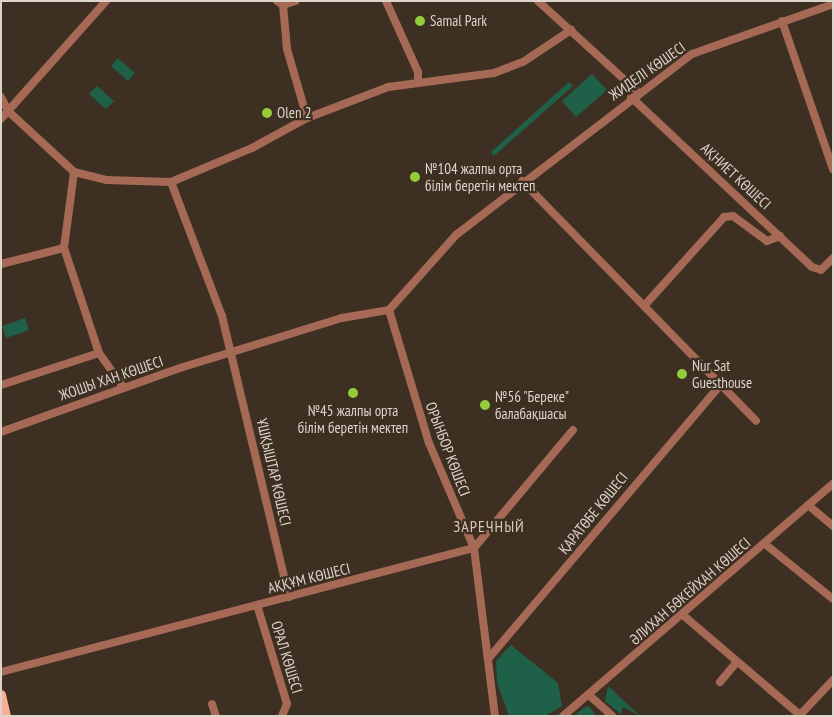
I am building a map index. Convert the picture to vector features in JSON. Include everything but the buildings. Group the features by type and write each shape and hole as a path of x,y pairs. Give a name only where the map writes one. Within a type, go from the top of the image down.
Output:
{"main road":[{"path":"1,695 6,716"}],"street":[{"path":"1,119 106,1"},
{"path":"295,1 280,3 287,49 307,118"},
{"path":"386,1 418,72 418,82"},
{"name":"АҚНИЕТ КӨШЕСІ","path":"538,1 571,30 812,267 825,268 833,258"},
{"name":"ЖИДЕЛІ КӨШЕСІ","path":"389,310 456,235 634,94 692,54 833,4"},
{"path":"782,21 833,169"},
{"path":"1,98 8,112 74,172 106,180 171,182 252,148 307,118 388,87 494,73 522,62 571,30"},
{"path":"74,172 64,248 99,353 124,388"},
{"path":"522,181 756,421"},
{"name":"ҰШҚЫШТАР КӨШЕСІ","path":"171,182 222,316 289,597"},
{"path":"644,306 724,217 733,216 767,241 780,236"},
{"path":"1,264 64,248"},
{"name":"ЖОШЫ ХАН КӨШЕСІ","path":"1,432 124,388 342,318 389,310"},
{"name":"ОРЫНБОР КӨШЕСІ","path":"389,310 429,443 474,548 495,716"},
{"path":"1,385 99,353"},
{"name":"ҚАРАТӨБЕ КӨШЕСІ","path":"488,659 720,385"},
{"path":"474,548 573,430"},
{"name":"ӘЛИХАН БӨКЕЙХАН КӨШЕСІ","path":"563,716 684,616 833,484"},
{"path":"808,505 833,526"},
{"path":"765,544 833,599"},
{"name":"АҚҚҰМ КӨШЕСІ","path":"1,672 474,548"},
{"name":"ОРАЛ КӨШЕСІ","path":"257,605 287,704 282,716"},
{"path":"684,616 799,716 833,680"},
{"path":"720,682 736,663"},
{"path":"589,695 612,716"},
{"path":"212,704 216,716"}],"green space":[{"path":"118,58 135,73 128,81 111,66"},
{"path":"592,74 607,90 576,117 562,101"},
{"path":"569,82 573,86 494,156 491,152"},
{"path":"97,86 114,101 106,109 89,94"},
{"path":"25,318 29,330 6,338 2,326"},
{"path":"511,645 558,683 562,706 545,716 509,716 497,683 496,661"},
{"path":"608,686 640,716 623,707 621,714 605,701"},
{"path":"589,706 596,716 574,716 584,708"}],"place":[{"name":"Samal Park","path":"420,21"},
{"name":"Olen 2","path":"267,113"},
{"name":"№104 жалпы орта білім беретін мектеп","path":"415,177"},
{"name":"Nur Sat Guesthouse","path":"682,374"},
{"name":"№45 жалпы орта білім беретін мектеп","path":"353,393"},
{"name":"№56 \"Береке\" балабақшасы","path":"485,405"}],"district":[{"name":"ЗАРЕЧНЫЙ","path":"489,526"}]}
